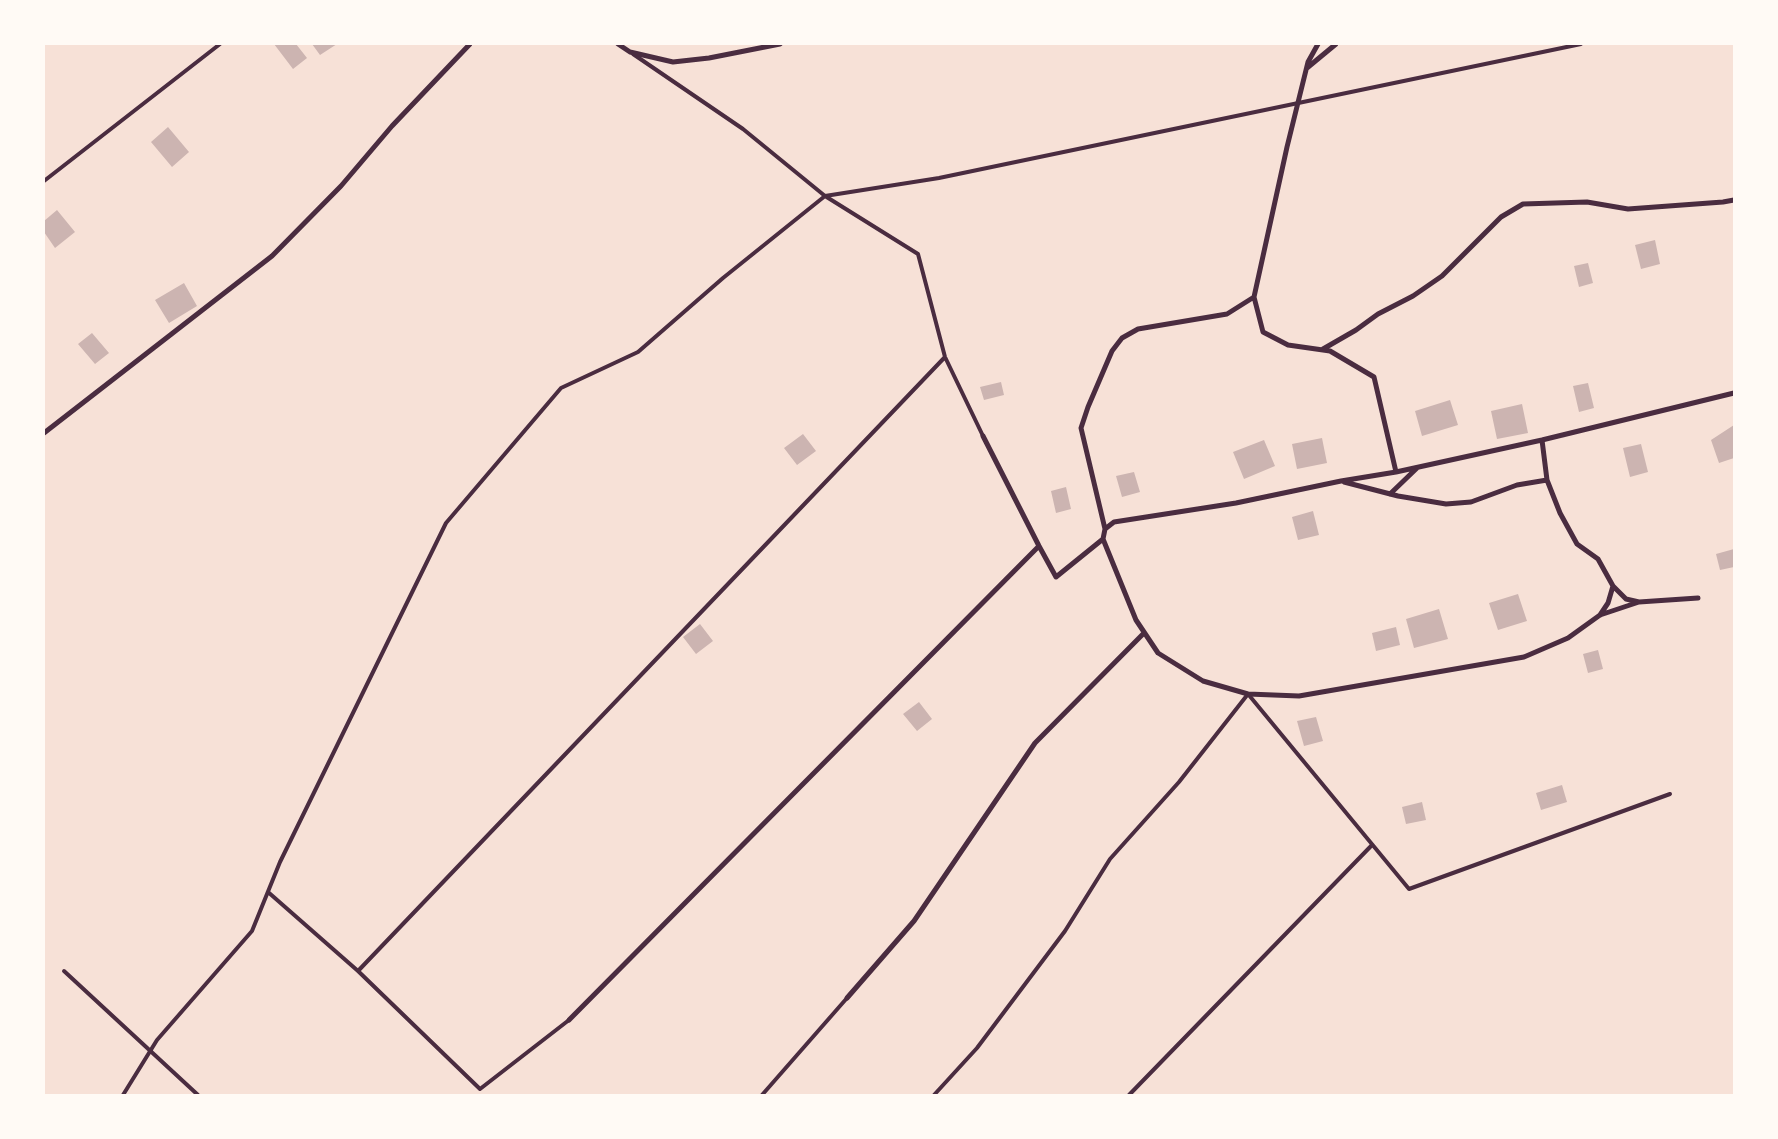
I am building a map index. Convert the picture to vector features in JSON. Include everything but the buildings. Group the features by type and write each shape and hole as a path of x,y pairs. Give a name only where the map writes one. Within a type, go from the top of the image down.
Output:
{"street":[{"path":"44,433 272,256 341,186 392,126 470,44"},
{"path":"618,44 630,52 673,62 709,58 780,44"},
{"path":"1318,44 1306,68 1286,147 1254,297 1263,332 1288,345 1330,351 1374,377 1396,472"},
{"path":"1306,68 1336,44"},
{"path":"1323,349 1356,330 1378,314 1413,296 1442,276 1501,218 1523,204 1588,202 1628,209 1734,200"},
{"path":"983,436 1056,577 1103,539 1106,529 1081,428 1112,351 1122,338 1138,329 1227,314 1254,297"},
{"path":"1106,529 1114,522 1236,503 1417,468 1542,440 1734,393"},
{"path":"1542,440 1547,480 1560,513 1578,544 1598,559 1612,586 1626,599 1639,602 1698,598"},
{"path":"1390,494 1417,468"},
{"path":"1341,482 1390,494 1446,504 1471,502 1517,485 1547,480"},
{"path":"1103,539 1136,620 1158,653 1203,681 1248,694 1299,696 1524,657 1568,638 1600,615 1608,603 1612,586"},
{"path":"569,1020 1039,546"},
{"path":"1600,615 1621,610 1639,602"},
{"path":"847,998 914,920 1035,743 1144,633"}],"lane":[{"path":"44,181 220,44"},
{"path":"123,1095 157,1040 252,931 280,862 446,523 561,388 638,352 723,278 825,196 940,178 1581,44"},
{"path":"630,52 743,129 825,196 918,254 945,356 983,436"},
{"path":"358,971 945,356"},
{"path":"934,1095 977,1048 1065,931 1110,859 1179,782 1248,694 1409,889 1670,794"},
{"path":"1130,1095 1372,845"},
{"path":"268,892 358,971 484,1095"},
{"path":"64,971 198,1095"},
{"path":"762,1095 847,998"},
{"path":"480,1090 569,1020"}]}
